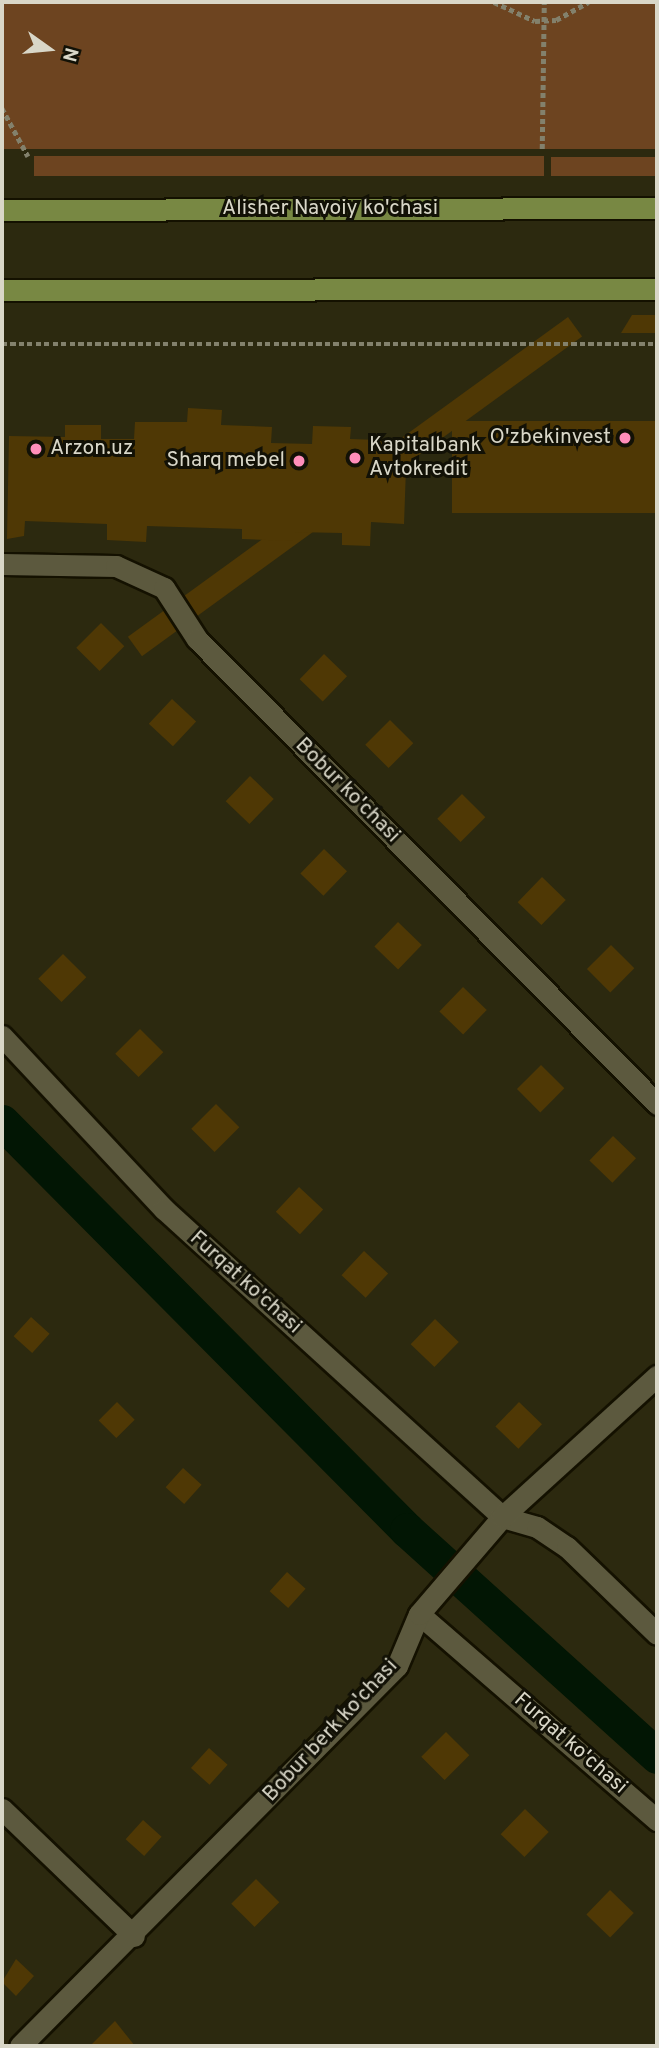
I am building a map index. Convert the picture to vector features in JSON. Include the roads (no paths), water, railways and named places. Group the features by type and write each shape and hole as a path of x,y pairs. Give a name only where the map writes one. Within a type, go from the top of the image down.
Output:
{"main road":[{"name":"Alisher Navoiy ko'chasi","path":"2,211 657,208"},
{"path":"2,290 657,289"}],"street":[{"name":"Bobur ko'chasi","path":"2,564 116,566 164,588 197,639 657,1104"},
{"name":"Furqat ko'chasi","path":"2,1036 164,1209 502,1517"},
{"name":"Bobur berk ko'chasi","path":"20,2046 134,1936 397,1666 419,1614 502,1517 657,1376"},
{"path":"502,1517 537,1527 567,1547 657,1634"},
{"name":"Furqat ko'chasi","path":"419,1614 657,1819"},
{"path":"2,1809 134,1936"}],"waterway":[{"path":"2,1122 407,1530 657,1756"}],"place":[{"name":"O'zbekinvest","path":"625,438"},
{"name":"Arzon.uz","path":"36,449"},
{"name":"Kapitalbank Avtokredit","path":"355,458"},
{"name":"Sharq mebel","path":"299,461"}]}
